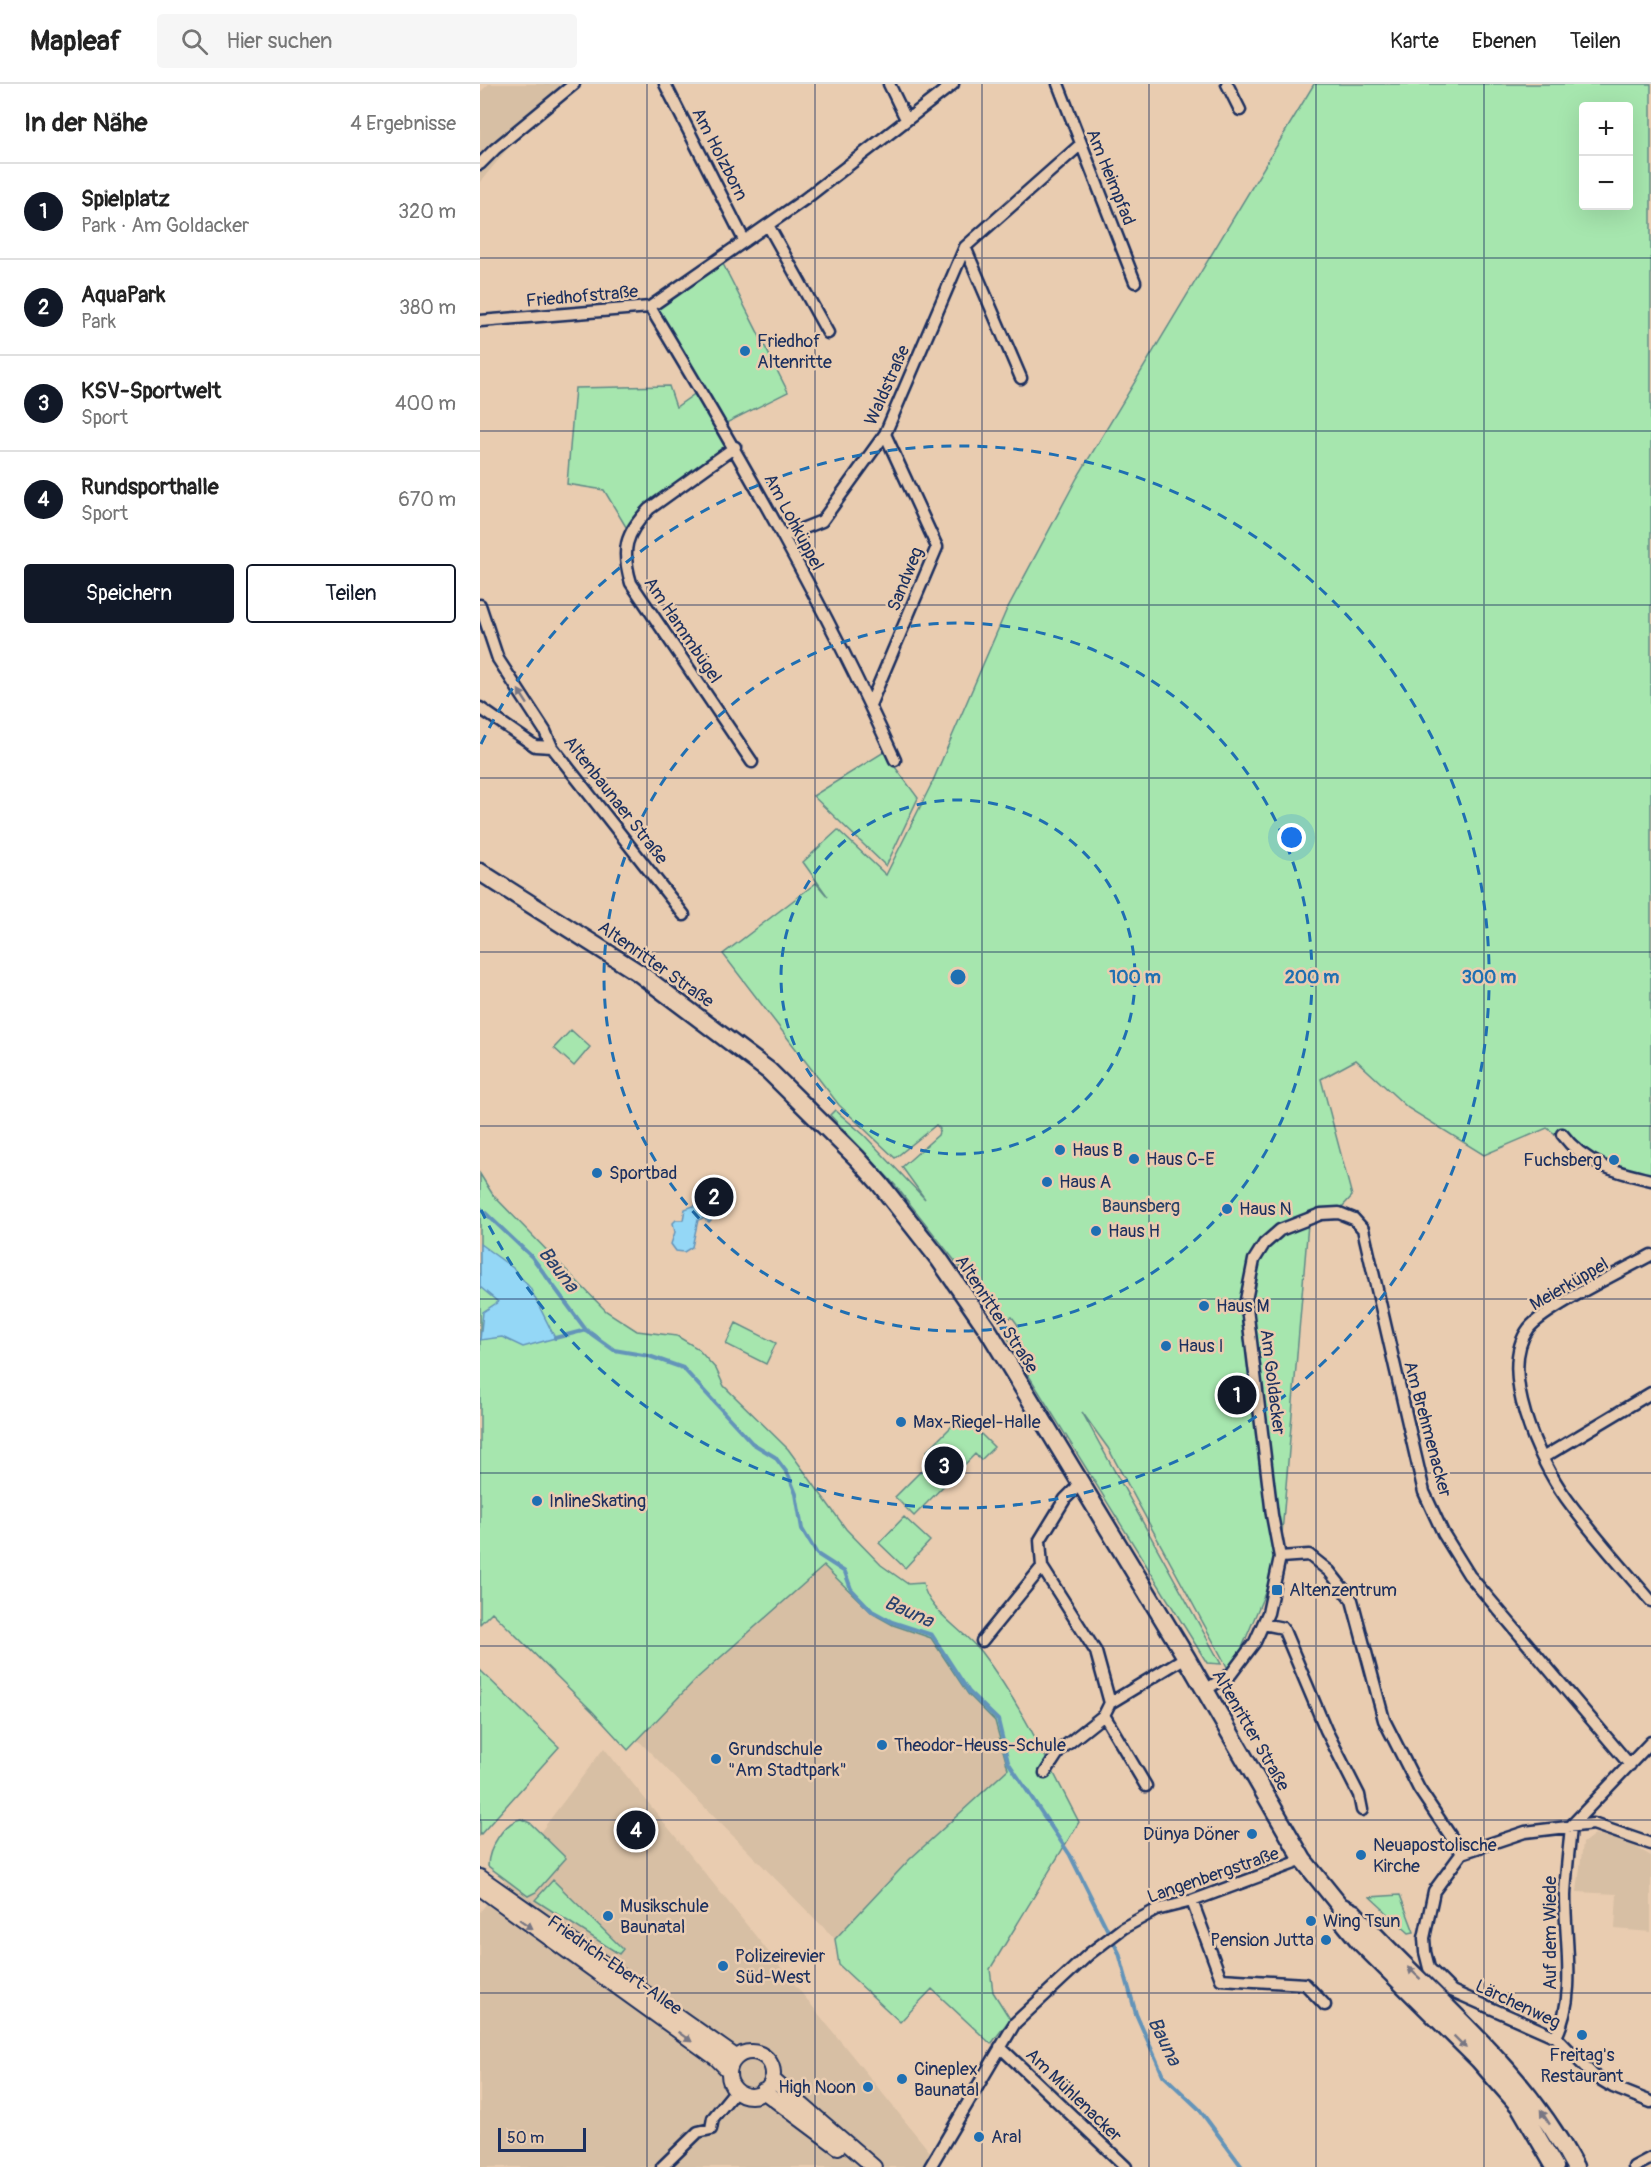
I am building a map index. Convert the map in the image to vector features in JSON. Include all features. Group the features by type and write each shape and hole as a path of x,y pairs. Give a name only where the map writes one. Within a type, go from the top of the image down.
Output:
{"main road":[{"name":"Altenritter Straße","path":"480,872 639,973 769,1071 857,1158 939,1259 968,1301 1205,1690 1303,1860 1340,1906 1354,1913 1491,2049 1532,2097 1575,2167"},
{"name":"Altenritter Straße","path":"1340,1906 1342,1920 1360,1942 1479,2060 1521,2107 1555,2167"}],"street":[{"path":"480,164 574,84"},
{"name":"Am Holzborn","path":"665,84 744,240"},
{"path":"889,84 906,119"},
{"name":"Friedhofstraße","path":"480,321 650,307 805,199 953,84"},
{"name":"Am Heimpfad","path":"1058,84 1135,282"},
{"path":"1227,84 1240,110"},
{"name":"Waldstraße","path":"784,536 822,522 885,434 965,247 1080,145"},
{"path":"768,225 828,333"},
{"path":"965,247 1022,378"},
{"name":"Am Lohküppel","path":"650,307 735,447 784,536 870,705 895,760"},
{"name":"Sandweg","path":"870,705 937,547 885,434"},
{"name":"Am Hammbügel","path":"735,447 649,509 637,521 628,532 626,567 631,583 752,762"},
{"name":"Altenbaunaer Straße","path":"480,604 498,660 545,731 552,747 684,915"},
{"path":"480,708 535,746 552,747"},
{"path":"1562,1134 1586,1160 1621,1173 1651,1180"},
{"name":"Am Goldacker","path":"1205,1690 1231,1674 1255,1642 1263,1624 1280,1557 1252,1365 1246,1300 1254,1260 1264,1244 1280,1230 1321,1214 1339,1213 1354,1219"},
{"name":"Am Brehmenacker","path":"1354,1219 1363,1229 1424,1492 1443,1533 1469,1575 1630,1765"},
{"name":"Meierküppel","path":"1544,1457 1522,1400 1517,1377 1518,1353 1522,1339 1537,1319 1651,1256"},
{"path":"1651,1393 1544,1457 1565,1497 1651,1601"},
{"path":"1080,1484 1065,1498 1040,1540 1042,1567 1096,1652 1110,1703"},
{"path":"1280,1557 1309,1555 1329,1570 1352,1600 1384,1720 1419,1789 1462,1853 1525,1832 1593,1824 1651,1844"},
{"path":"982,1641 1042,1567"},
{"path":"1263,1624 1282,1628 1326,1730 1359,1795 1362,1810"},
{"path":"1045,1773 1060,1750 1104,1715 1110,1703 1185,1657"},
{"path":"1104,1715 1146,1786"},
{"path":"1571,1826 1651,1742"},
{"name":"Auf dem Wiede","path":"1556,2037 1563,2022 1567,2004 1565,1895 1571,1826"},
{"name":"Lärchenweg","path":"1462,1853 1434,1891 1424,1938 1429,1968 1452,1991 1556,2037 1593,2075 1613,2088 1651,2102"},
{"name":"Langenbergstraße","path":"930,2167 999,2047 1023,2013 1102,1943 1123,1928 1156,1910 1192,1901 1303,1860"},
{"name":"Friedrich-Ebert-Allee","path":"480,1877 736,2057"},
{"name":"Friedrich-Ebert-Allee","path":"480,1888 716,2058 729,2071 730,2082 736,2090"},
{"path":"1192,1901 1221,1978 1305,1984 1324,2005"},
{"name":"Am Mühlenacker","path":"999,2047 1126,2167"},
{"path":"662,2167 698,2132 711,2129 713,2118 736,2090 753,2096 767,2085 772,2068 762,2055 753,2052 736,2057 729,2071"},
{"path":"767,2085 860,2167"},
{"path":"767,2085 874,2167"},
{"path":"1634,2167 1651,2158"}],"shaded area":[{"path":"489,84 573,84 575,88 510,146 480,182 480,92"},
{"name":"Theodor-Heuss-Schule","path":"825,1566 873,1614 893,1625 931,1638 968,1694 995,1721 1008,1769 910,1859 835,1939 637,1739 696,1679"},
{"path":"604,1748 942,2167 480,2167 480,1912"},
{"path":"1595,1834 1624,1840 1651,1856 1651,1932 1615,1929 1617,1894 1577,1892 1583,1843"}],"green space":[{"name":"Baunsberg","path":"1314,84 1651,84 1651,1177 1587,1157 1547,1128 1484,1155 1408,1108 1356,1060 1321,1079 1352,1196 1342,1207 1309,1212 1280,1557 1231,1674 1108,1448 1082,1412 1221,1664 1207,1663 1024,1368 1007,1336 1018,1325 1012,1317 1005,1320 996,1307 993,1309 895,1185 830,1115 835,1110 864,1135 925,1199 902,1167 938,1135 940,1129 936,1125 895,1158 839,1105 723,954 816,883 828,897 803,862 838,830 886,875 932,783 1006,611 1077,478"},
{"path":"720,258 788,392 722,425 735,447 649,509 629,532 604,490 567,484 575,388 669,386 676,407 700,390 650,307"},
{"path":"884,752 918,798 886,866 813,796"},
{"path":"571,1030 590,1047 574,1066 554,1048"},
{"path":"480,1174 493,1195 606,1311 637,1331 677,1336 697,1348 716,1369 724,1386 788,1449 846,1529 881,1565 908,1584 923,1583 932,1603 981,1652 1022,1714 1079,1822 990,1969 993,1992 1010,2019 991,2044 932,1989 900,2022 839,1965 835,1939 910,1859 1008,1769 995,1721 968,1694 931,1638 893,1625 873,1614 824,1566 696,1679 628,1750 492,1612 480,1624"},
{"path":"736,1323 776,1343 766,1364 726,1344"},
{"path":"958,1420 965,1427 969,1422 994,1447 981,1460 975,1454 914,1516 895,1497 934,1458 927,1451"},
{"path":"904,1517 930,1541 905,1568 879,1543"},
{"path":"480,1670 559,1747 480,1835"},
{"path":"521,1819 530,1823 566,1858 536,1892 528,1896 488,1866 498,1837 509,1825"},
{"path":"553,1880 623,1949 619,1954 535,1900"},
{"path":"1400,1895 1414,1932 1409,1933 1370,1897"}],"water":[{"path":"696,1205 712,1219 709,1222 703,1218 698,1220 692,1247 684,1252 676,1251 671,1244 675,1232 673,1223 676,1220 683,1220 685,1209"},
{"path":"480,1244 513,1268 530,1288 555,1338 523,1347 502,1337 480,1340 483,1312 498,1302 480,1287"}],"waterway":[{"name":"Bauna","path":"480,1208 532,1257 586,1330 614,1350 649,1356 683,1368 752,1443 775,1457 788,1474 796,1494 802,1529 817,1554 845,1572 851,1589 872,1611 892,1622 932,1635 969,1692 998,1720 1008,1762 1070,1855 1119,1953 1136,2014 1163,2075 1199,2109 1242,2167"},
{"path":"555,1338 586,1330"}],"place":[{"name":"Friedhof Altenritte","path":"745,351"},
{"name":"Haus B","path":"1060,1150"},
{"name":"Haus C-E","path":"1134,1159"},
{"name":"Fuchsberg","path":"1614,1160"},
{"name":"Sportbad","path":"597,1173"},
{"name":"Haus A","path":"1047,1182"},
{"name":"AquaPark","path":"714,1197"},
{"name":"Haus N","path":"1227,1209"},
{"name":"Haus H","path":"1096,1231"},
{"name":"Haus M","path":"1204,1306"},
{"name":"Haus I","path":"1166,1346"},
{"name":"Spielplatz","path":"1237,1395"},
{"name":"Max-Riegel-Halle","path":"901,1422"},
{"name":"KSV-Sportwelt","path":"944,1466"},
{"name":"InlineSkating","path":"537,1501"},
{"name":"Altenzentrum","path":"1277,1590"},
{"name":"Theodor-Heuss-Schule","path":"882,1745"},
{"name":"Grundschule \"Am Stadtpark\"","path":"716,1759"},
{"name":"Rundsporthalle","path":"636,1830"},
{"name":"Dünya Döner","path":"1252,1834"},
{"name":"Neuapostolische Kirche","path":"1361,1855"},
{"name":"Musikschule Baunatal","path":"608,1916"},
{"name":"Wing Tsun","path":"1311,1921"},
{"name":"Pension Jutta","path":"1326,1940"},
{"name":"Polizeirevier Süd-West","path":"723,1966"},
{"name":"Freitag's Restaurant","path":"1582,2035"},
{"name":"Cineplex Baunatal","path":"902,2079"},
{"name":"High Noon","path":"868,2087"},
{"name":"Aral","path":"979,2137"}]}
